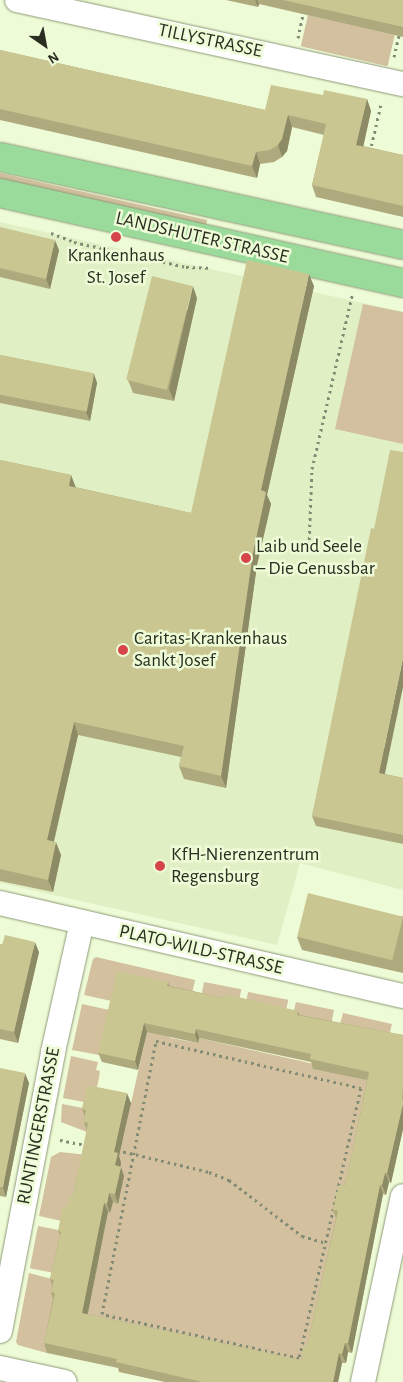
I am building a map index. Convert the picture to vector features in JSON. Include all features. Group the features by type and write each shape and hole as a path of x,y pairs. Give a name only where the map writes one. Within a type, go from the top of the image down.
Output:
{"main road":[{"name":"LANDSHUTER STRASSE","path":"0,157 403,246"},
{"name":"LANDSHUTER STRASSE","path":"0,193 403,283"}],"street":[{"name":"TILLYSTRASSE","path":"17,0 403,84"},
{"name":"PLATO-WILD-STRASSE","path":"0,903 403,996"},
{"name":"RUNTINGERSTRASSE","path":"0,1331 5,1270 37,1136 53,1052 82,922"},
{"path":"363,1382 403,1196"},
{"path":"0,1368 64,1382"}],"path":[{"path":"368,158 382,103"},
{"path":"309,546 312,469 351,300"},
{"path":"156,1041 361,1088 299,1358 102,1314 133,1154 156,1041"},
{"path":"37,1136 88,1145"},
{"path":"116,1150 209,1172 229,1180 302,1236 326,1242"}],"shaded area":[{"path":"308,15 395,35 388,66 301,46"},
{"path":"0,173 207,220 206,226 0,181"},
{"path":"0,222 403,312 403,890 300,863 277,945 0,883"},
{"path":"363,304 403,312 403,444 335,429"},
{"path":"96,957 195,980 191,999 116,1002 84,995 93,959"},
{"path":"204,982 241,989 238,1008 200,1001"},
{"path":"248,992 288,1000 285,1015 245,1007"},
{"path":"296,1002 334,1010 330,1030 292,1018"},
{"path":"82,1004 114,1011 99,1055 72,1050"},
{"path":"343,1013 392,1024 388,1040 338,1032"},
{"path":"149,1023 171,1038 198,1043 199,1038 314,1064 372,1073 304,1374 85,1326 108,1212 110,1213 113,1202 118,1204 89,1156 123,1139"},
{"path":"71,1056 98,1062 96,1070 100,1071 98,1083 95,1094 89,1103 63,1098"},
{"path":"62,1104 88,1109 87,1132 61,1122"},
{"path":"60,1152 87,1155 66,1222 39,1216 51,1157"},
{"path":"38,1226 64,1231 55,1273 30,1268"},
{"path":"29,1273 56,1280 58,1302 47,1353 18,1345 16,1342"}],"building":[{"path":"283,0 403,0 403,27"},
{"path":"0,50 265,110 271,85 323,95 324,90 367,99 356,145 403,155 403,206 312,185 326,124 288,115 282,139 278,145 270,150 256,152 252,166 0,109"},
{"path":"0,227 55,240 46,279 0,268"},
{"name":"Caritas-Krankenhaus Sankt Josef","path":"247,260 309,274 261,490 266,492 253,553 221,776 179,766 184,746 74,722 47,840 56,842 48,880 0,869 0,460 71,475 69,486 191,513"},
{"path":"152,276 193,286 167,390 126,380"},
{"path":"0,355 94,373 87,412 0,395"},
{"path":"390,450 403,452 403,658 379,773 403,778 403,835 312,816 371,528 374,529"},
{"path":"308,893 403,917 392,960 297,937"},
{"path":"5,935 35,942 14,1032 0,1029 0,944 2,945"},
{"path":"117,971 168,982 167,986 224,998 225,994 298,1011 297,1015 403,1035 403,1104 387,1173 385,1173 382,1185 380,1185 348,1343 345,1343 342,1354 339,1353 333,1382 202,1382 116,1362 117,1359 44,1343 55,1293 51,1292 54,1280 50,1279 61,1232 58,1231 63,1206 68,1207 70,1196 73,1196 88,1123 84,1122 86,1110 82,1109 87,1085 127,1093 114,1152 118,1153 115,1165 121,1167 115,1194 109,1193 107,1204 104,1203 82,1313 301,1360 304,1346 307,1346 338,1211 333,1210 339,1185 344,1186 347,1178 369,1072 310,1059 311,1054 196,1029 195,1034 144,1023 135,1061 98,1053"},
{"path":"0,1068 25,1073 3,1187 0,1187"}],"place":[{"name":"Krankenhaus St. Josef","path":"116,237"},
{"name":"Laib und Seele – Die Genussbar","path":"246,558"},
{"name":"Caritas-Krankenhaus Sankt Josef","path":"123,650"},
{"name":"KfH-Nierenzentrum Regensburg","path":"160,866"}]}
